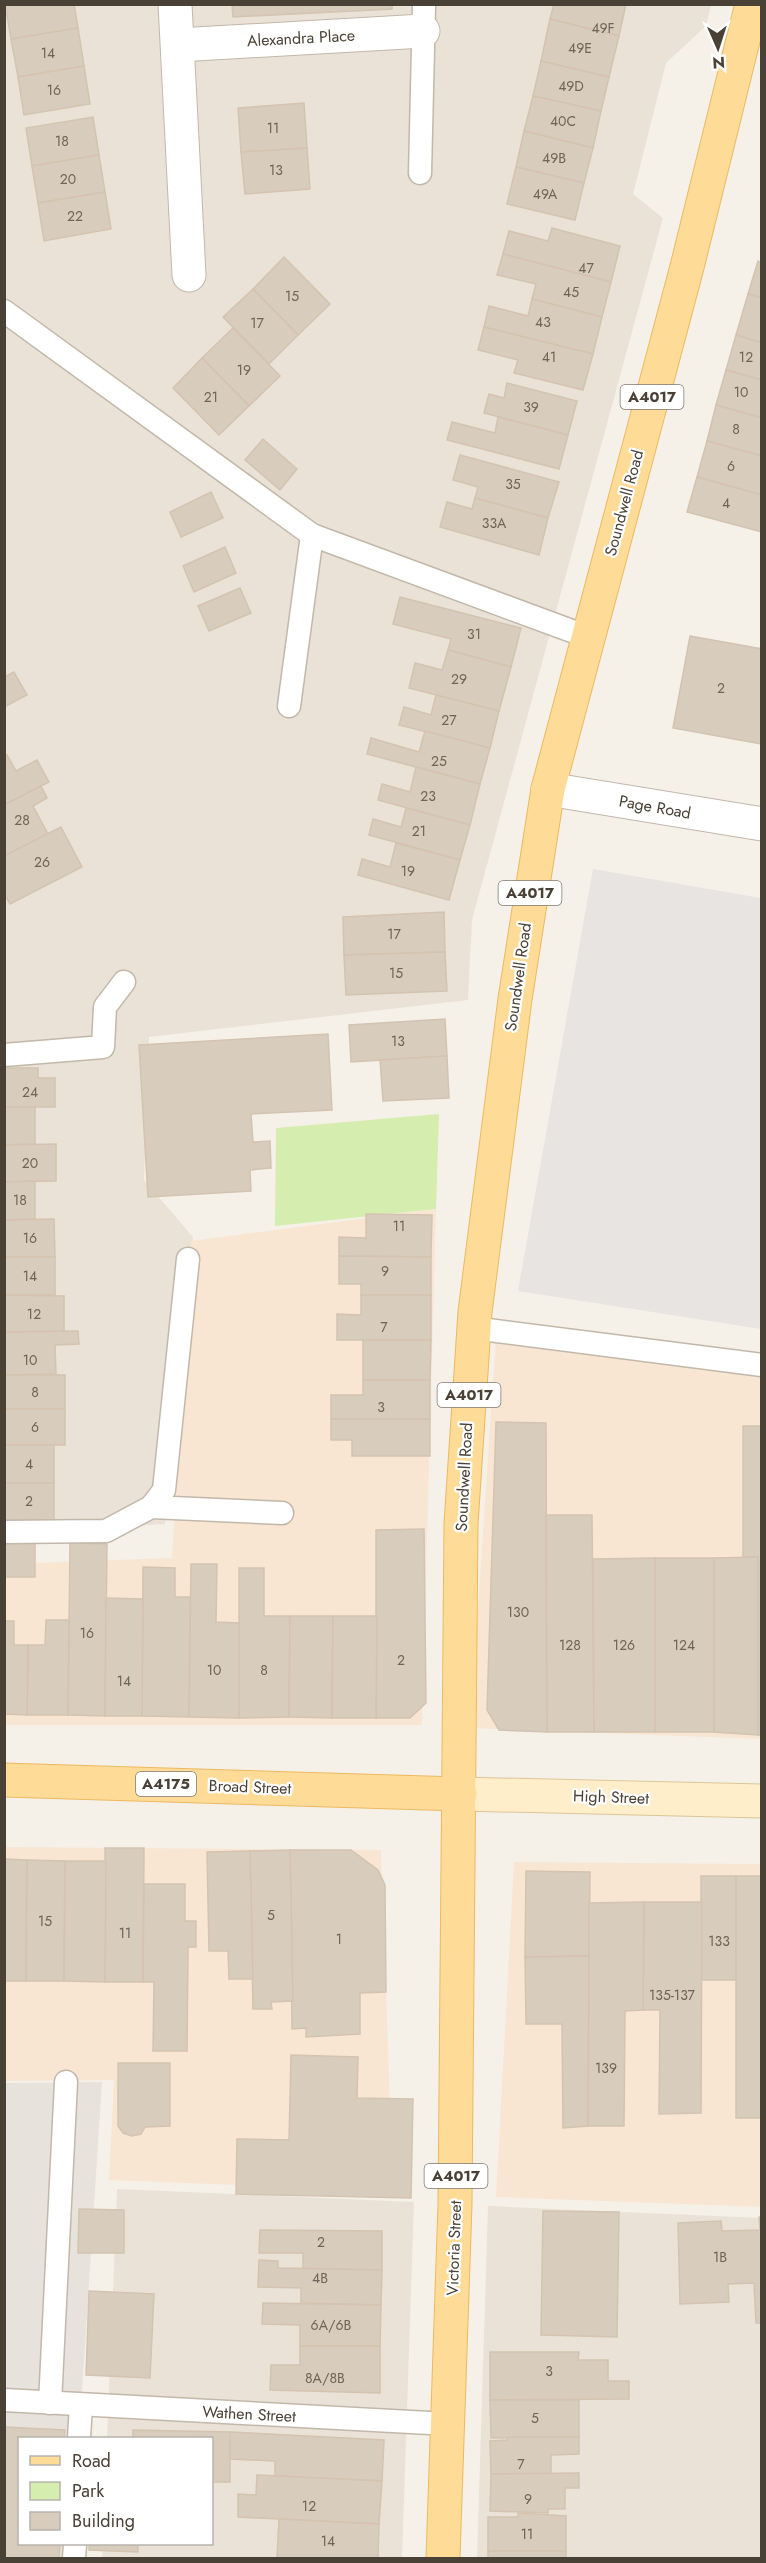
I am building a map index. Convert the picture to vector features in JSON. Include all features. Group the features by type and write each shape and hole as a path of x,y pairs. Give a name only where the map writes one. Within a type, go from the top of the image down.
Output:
{"main road":[{"name":"Soundwell Road","path":"460,1794 461,1524 473,1328 515,999 548,789 687,267 752,4"},
{"name":"Broad Street","path":"4,1780 460,1794"},
{"name":"High Street","path":"460,1794 762,1801"},
{"name":"Victoria Street","path":"443,2559 455,2204 460,1794"}],"street":[{"path":"175,4 189,275"},
{"name":"Alexandra Place","path":"178,45 424,19"},
{"name":"Page Road","path":"548,789 762,824"}],"lane":[{"path":"420,173 424,19"},
{"path":"4,311 312,535 588,637"},
{"path":"289,706 312,535"},
{"path":"4,1055 103,1047 105,1007 124,982"},
{"path":"4,1532 106,1531 151,1508 164,1490 188,1259"},
{"path":"473,1328 762,1365"},
{"path":"151,1508 282,1513"},
{"path":"51,2403 66,2082"},
{"name":"Wathen Street","path":"4,2400 448,2424"},
{"path":"79,2437 81,2405"}],"shaded area":[{"path":"5,5 711,5 706,26 666,63 633,194 663,218 472,920 468,1000 149,1037 144,1180 193,1237 165,1524 5,1535"},
{"path":"593,869 761,898 761,1329 518,1291"},
{"path":"436,1209 422,1725 5,1725 4,1564 172,1558 191,1241"},
{"path":"497,1321 761,1356 761,1739 470,1728"},
{"path":"4,1847 381,1850 393,2191 109,2180 114,2080 5,2081"},
{"path":"514,1862 761,1864 761,2207 496,2197"},
{"path":"102,2082 79,2437 18,2437 18,2545 72,2545 71,2558 5,2558 4,2083"},
{"path":"117,2189 414,2202 402,2558 102,2558 103,2545 213,2545 213,2437 107,2437"},
{"path":"488,2206 761,2218 761,2558 477,2558"}],"green space":[{"path":"439,1114 436,1209 275,1226 276,1128"}],"building":[{"path":"5,4 74,4 78,28 11,39"},
{"path":"232,4 392,4 392,9 233,17"},
{"path":"554,4 626,4 619,36 550,19"},
{"path":"550,19 619,36 609,77 541,61"},
{"path":"78,28 84,66 18,77 11,39"},
{"path":"541,61 609,77 601,111 533,96"},
{"path":"84,66 90,104 24,115 18,77"},
{"path":"533,96 601,111 593,148 524,131"},
{"path":"304,103 307,148 241,152 238,108"},
{"path":"93,117 99,155 32,166 26,128"},
{"path":"524,131 593,148 584,183 516,167"},
{"path":"307,148 310,189 245,194 241,152"},
{"path":"99,155 105,192 38,203 32,166"},
{"path":"516,167 584,183 575,220 507,204"},
{"path":"105,192 111,229 44,241 38,203"},
{"path":"552,228 620,246 611,282 503,254 509,231 548,241"},
{"path":"503,254 611,282 602,317 532,299 536,284 497,275"},
{"path":"284,257 330,304 298,335 253,289"},
{"path":"758,261 762,264 762,298 748,294"},
{"path":"253,289 298,335 269,364 223,317"},
{"path":"748,294 762,298 762,343 736,335"},
{"path":"532,299 602,317 593,354 484,327 489,306 528,316"},
{"path":"484,327 593,354 583,390 514,373 518,360 478,350"},
{"path":"233,328 280,376 249,406 202,358"},
{"path":"736,335 762,343 762,380 726,370"},
{"path":"202,358 249,406 219,435 173,388"},
{"path":"726,370 762,380 762,418 716,405"},
{"path":"507,383 577,401 568,435 484,413 489,394 504,398"},
{"path":"716,405 762,418 762,456 707,441"},
{"path":"498,417 568,435 559,469 447,440 452,422 495,433"},
{"path":"263,439 297,469 280,490 245,460"},
{"path":"707,441 762,456 762,495 697,477"},
{"path":"460,455 559,482 548,518 475,498 478,487 453,480"},
{"path":"697,477 762,495 762,532 687,512"},
{"path":"211,492 223,518 181,537 170,512"},
{"path":"475,498 548,518 539,555 440,527 447,502 472,509"},
{"path":"225,547 236,573 194,592 183,566"},
{"path":"240,588 251,613 209,631 198,606"},
{"path":"400,597 521,628 511,667 448,650 451,639 393,624"},
{"path":"690,636 762,649 762,744 673,728"},
{"path":"448,650 511,667 499,711 409,688 415,663 442,670"},
{"path":"14,672 27,695 4,707 4,677"},
{"path":"436,695 499,711 490,748 399,725 404,707 431,715"},
{"path":"425,731 490,748 480,784 367,754 371,738 419,752"},
{"path":"7,755 16,771 37,760 49,782 4,805 4,756"},
{"path":"416,767 480,784 470,825 378,800 382,784 410,792"},
{"path":"41,786 47,798 33,806 48,834 4,856 4,805"},
{"path":"406,808 470,825 460,860 369,835 373,819 401,827"},
{"path":"61,827 82,867 10,904 4,893 4,856"},
{"path":"396,843 460,860 449,900 358,875 362,859 390,867"},
{"path":"444,912 445,952 344,955 343,917"},
{"path":"445,952 447,991 346,995 344,955"},
{"path":"445,1019 447,1056 351,1062 349,1025"},
{"path":"328,1034 332,1110 251,1114 253,1142 270,1141 271,1168 250,1170 251,1191 148,1197 139,1045"},
{"path":"447,1056 449,1098 383,1101 380,1060"},
{"path":"4,1068 38,1068 38,1078 55,1078 55,1107 4,1107"},
{"path":"4,1107 35,1107 35,1144 4,1145"},
{"path":"56,1144 56,1181 4,1182 4,1145"},
{"path":"35,1181 35,1219 4,1220 4,1182"},
{"path":"366,1214 432,1215 431,1257 339,1256 339,1237 366,1238"},
{"path":"54,1219 55,1257 4,1257 4,1220"},
{"path":"339,1256 431,1257 431,1295 361,1295 361,1284 339,1284"},
{"path":"4,1257 55,1257 55,1295 4,1295"},
{"path":"4,1295 64,1296 64,1332 4,1332"},
{"path":"361,1295 431,1295 431,1340 337,1340 337,1314 361,1315"},
{"path":"78,1331 79,1344 55,1345 56,1374 4,1375 4,1332"},
{"path":"363,1340 431,1340 430,1380 363,1380"},
{"path":"4,1375 65,1375 65,1409 4,1409"},
{"path":"363,1380 430,1380 430,1419 331,1419 331,1395 363,1395"},
{"path":"4,1409 65,1409 65,1445 4,1445"},
{"path":"331,1419 430,1419 430,1456 352,1456 352,1440 331,1440"},
{"path":"496,1422 546,1423 547,1732 499,1730 487,1710"},
{"path":"743,1426 762,1426 762,1735 758,1735 758,1557 743,1557"},
{"path":"4,1445 54,1445 54,1483 4,1483"},
{"path":"4,1483 54,1483 54,1520 4,1520"},
{"path":"546,1515 592,1515 594,1732 547,1732"},
{"path":"424,1529 426,1703 410,1718 376,1718 376,1530"},
{"path":"4,1538 35,1538 35,1577 4,1577"},
{"path":"70,1543 107,1544 105,1716 68,1715"},
{"path":"758,1557 758,1735 714,1732 714,1558"},
{"path":"655,1558 714,1558 714,1732 655,1732"},
{"path":"655,1558 655,1732 594,1732 593,1559"},
{"path":"191,1564 217,1564 216,1622 239,1623 239,1718 189,1717"},
{"path":"143,1567 175,1568 175,1597 190,1597 189,1717 142,1716"},
{"path":"239,1568 264,1568 264,1616 290,1616 289,1717 239,1718"},
{"path":"106,1598 143,1599 142,1716 105,1716"},
{"path":"290,1616 333,1616 332,1718 289,1717"},
{"path":"333,1616 377,1616 376,1718 332,1718"},
{"path":"46,1620 69,1620 68,1715 27,1715 28,1645 45,1645"},
{"path":"4,1621 14,1621 14,1645 28,1645 27,1715 4,1714"},
{"path":"105,1848 144,1848 143,1982 105,1982"},
{"path":"290,1850 351,1850 378,1870 385,1885 386,1992 360,1993 360,2034 306,2037 306,2028 292,2029"},
{"path":"290,1850 293,2001 271,2002 272,2009 253,2009 250,1851"},
{"path":"250,1851 253,1979 229,1979 228,1951 209,1951 207,1852"},
{"path":"4,1859 27,1860 26,1981 4,1981"},
{"path":"27,1860 65,1861 64,1981 26,1981"},
{"path":"65,1861 106,1861 105,1982 64,1981"},
{"path":"526,1871 590,1872 589,1956 525,1957"},
{"path":"701,1876 736,1876 736,1980 701,1980"},
{"path":"736,1876 762,1876 762,2118 736,2118"},
{"path":"144,1884 185,1884 185,1921 196,1921 196,1947 188,1947 187,2051 153,2051 154,1982 143,1982"},
{"path":"644,1902 702,1902 701,2113 659,2114 660,2010 643,2010"},
{"path":"644,1902 643,2010 625,2011 624,2126 588,2126 589,1903"},
{"path":"589,1956 588,2126 563,2128 562,2024 526,2024 525,1957"},
{"path":"291,2055 358,2057 357,2098 413,2099 411,2198 236,2194 237,2139 289,2140"},
{"path":"118,2063 170,2063 170,2126 145,2127 141,2134 132,2136 123,2133 118,2126"},
{"path":"79,2209 124,2210 124,2253 78,2253"},
{"path":"543,2211 619,2212 617,2337 541,2335"},
{"path":"759,2217 762,2217 762,2323 756,2323 754,2283 728,2284 729,2302 680,2304 678,2223 721,2221 722,2231 760,2230"},
{"path":"260,2230 382,2231 382,2270 303,2269 303,2253 259,2253"},
{"path":"259,2260 278,2261 278,2268 382,2270 381,2305 301,2303 301,2288 258,2287"},
{"path":"89,2291 154,2294 150,2378 86,2375"},
{"path":"263,2303 381,2305 380,2346 300,2346 300,2325 262,2324"},
{"path":"300,2346 380,2346 380,2393 270,2390 271,2365 300,2365"},
{"path":"490,2352 579,2352 578,2360 608,2360 608,2381 629,2381 629,2399 490,2400"},
{"path":"490,2400 579,2400 579,2437 491,2438"},
{"path":"4,2427 65,2430 64,2437 18,2437 18,2545 60,2545 59,2558 4,2558"},
{"path":"133,2430 230,2432 230,2482 213,2482 213,2437 133,2437"},
{"path":"230,2432 384,2440 382,2481 275,2476 275,2461 230,2459"},
{"path":"508,2437 579,2437 579,2454 551,2455 551,2474 491,2474 490,2441 507,2440"},
{"path":"579,2473 579,2488 565,2488 565,2509 548,2509 548,2513 490,2511 491,2474"},
{"path":"257,2475 382,2481 379,2524 238,2517 238,2494 256,2495"},
{"path":"518,2513 566,2516 566,2551 488,2551 488,2517 518,2517"},
{"path":"279,2519 379,2524 378,2558 277,2558"},
{"path":"89,2545 138,2545 138,2552 89,2550"},
{"path":"488,2551 566,2551 566,2558 488,2558"}]}
